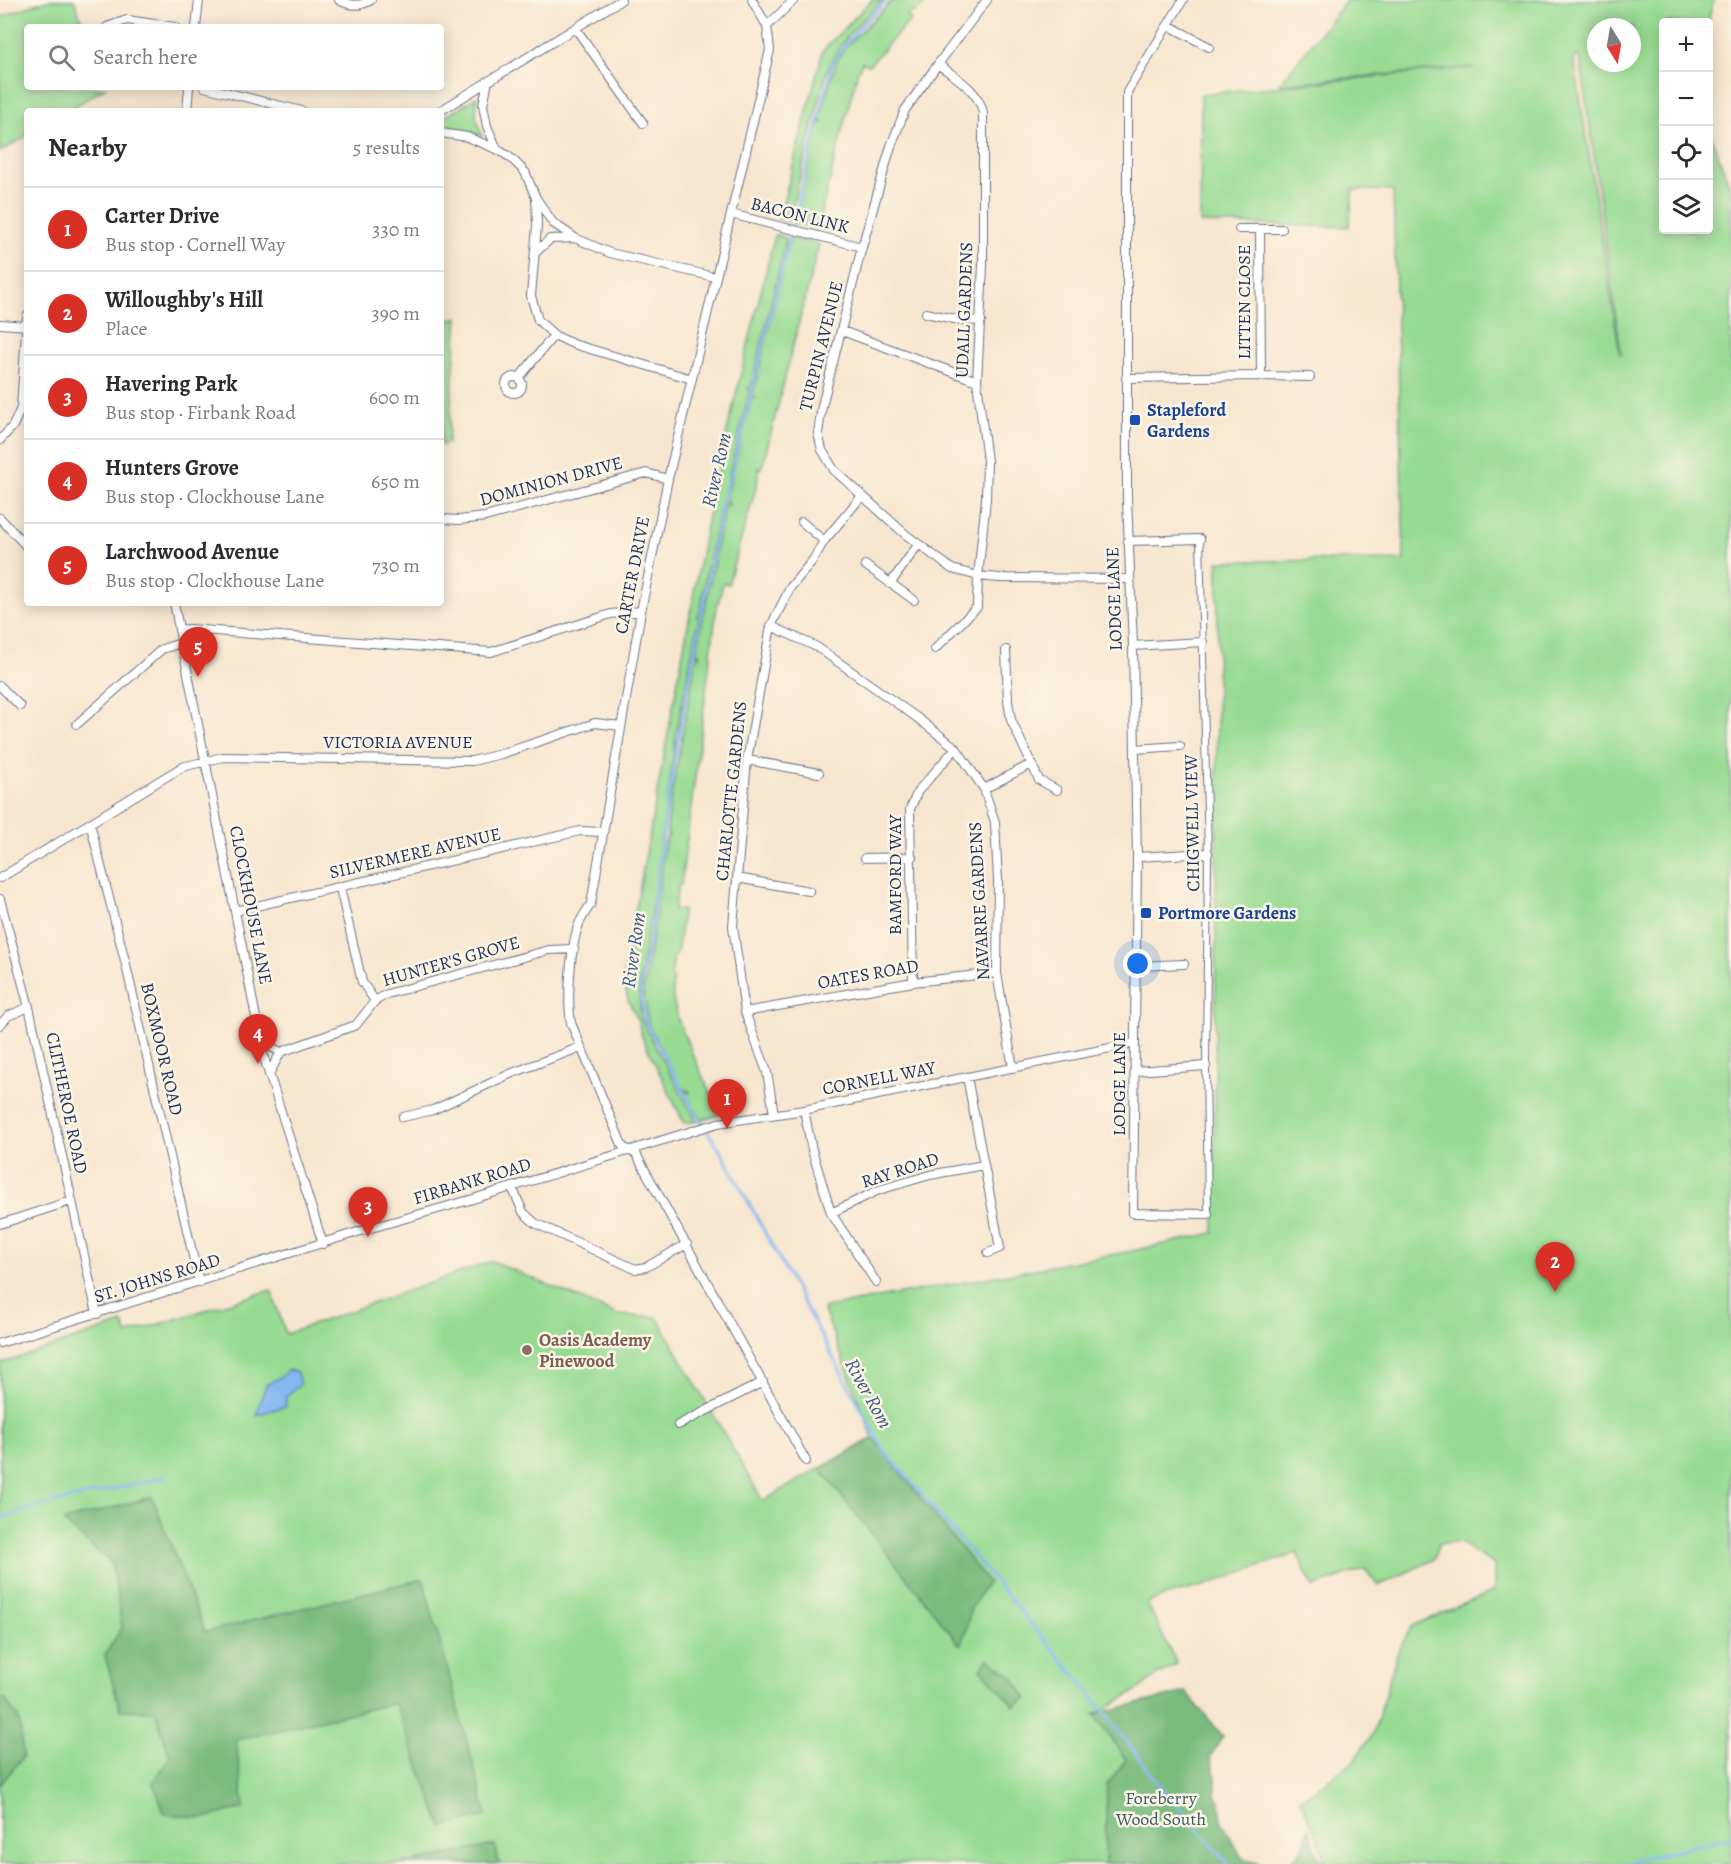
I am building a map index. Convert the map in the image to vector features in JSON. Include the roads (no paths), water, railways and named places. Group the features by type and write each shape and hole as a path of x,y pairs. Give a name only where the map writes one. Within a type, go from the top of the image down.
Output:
{"street":[{"path":"196,24 199,0"},
{"path":"339,0 348,5 358,6 371,0"},
{"path":"444,108 621,0"},
{"name":"CARTER DRIVE","path":"752,0 767,26 770,50 668,479 641,611 591,904 579,924 574,949 568,1007 581,1047 623,1147 636,1154 806,1461"},
{"path":"767,26 794,0"},
{"name":"TURPIN AVENUE","path":"987,0 905,110 891,146 862,247 822,406 818,434 828,462 861,497 918,545 952,569 978,576 1129,579"},
{"name":"LODGE LANE","path":"1183,0 1127,92 1128,541 1133,646 1137,857 1133,1212 1208,1214"},
{"path":"116,24 127,20 154,24"},
{"path":"1168,25 1209,47"},
{"path":"576,29 644,123"},
{"name":"UDALL GARDENS","path":"935,649 977,607 987,461 977,381 981,321 983,113 981,102 972,91 938,64"},
{"path":"488,81 483,105 487,126 497,149"},
{"path":"187,108 189,90"},
{"path":"216,90 290,108"},
{"path":"444,133 466,137 497,149 511,158 525,172 536,198 553,223 575,238 610,253 715,277"},
{"path":"536,198 537,226 531,296 538,320 554,335 573,344 692,379"},
{"name":"BACON LINK","path":"731,214 862,247"},
{"path":"1239,228 1282,229"},
{"name":"LITTEN CLOSE","path":"1260,229 1261,376"},
{"path":"535,253 550,239 575,238"},
{"path":"926,313 958,320 981,321"},
{"path":"0,324 24,326"},
{"path":"842,331 977,381"},
{"path":"519,378 554,335"},
{"path":"0,440 13,426 21,408 24,367"},
{"name":"LITTEN CLOSE","path":"1126,378 1310,377"},
{"name":"DOMINION DRIVE","path":"444,519 485,517 646,473 668,479"},
{"name":"CHARLOTTE GARDENS","path":"774,1114 767,1072 745,1012 733,926 747,760 771,626 790,588 813,560 824,541 861,497"},
{"path":"0,518 24,544"},
{"path":"802,522 824,541"},
{"path":"1128,541 1200,539"},
{"name":"CHIGWELL VIEW","path":"1200,539 1208,853 1206,1066 1208,1214"},
{"path":"890,584 918,545"},
{"path":"865,565 914,600"},
{"name":"CLOCKHOUSE LANE","path":"175,606 261,1042 323,1244"},
{"path":"179,630 491,652 611,614 641,611"},
{"name":"NAVARRE GARDENS","path":"771,626 818,647 916,717 956,748 984,789 994,822 998,881 997,973 1013,1068"},
{"path":"1133,646 1203,642"},
{"path":"78,724 162,649 181,643"},
{"path":"1006,650 1011,720 1039,780 1057,790"},
{"path":"0,686 20,706"},
{"name":"VICTORIA AVENUE","path":"0,878 182,767 206,760 223,757 472,761 501,754 595,723 621,726"},
{"path":"1135,749 1180,746"},
{"name":"BAMFORD WAY","path":"913,982 910,809 918,791 956,748"},
{"path":"747,760 819,773"},
{"path":"984,789 1031,764"},
{"name":"BOXMOOR ROAD","path":"90,823 125,961 199,1282"},
{"name":"SILVERMERE AVENUE","path":"235,911 580,831 603,832"},
{"path":"1137,857 1208,853"},
{"path":"865,858 912,857"},
{"path":"737,878 809,891"},
{"path":"340,888 362,982 375,1001"},
{"name":"CLITHEROE ROAD","path":"0,899 29,1007 97,1314"},
{"name":"HUNTER'S GROVE","path":"281,1052 356,1025 375,1001 387,994 549,950 574,949"},
{"path":"1137,966 1184,964"},
{"name":"OATES ROAD","path":"745,1012 913,982 997,973"},
{"path":"0,1025 8,1016 29,1007"},
{"path":"261,1042 281,1052 269,1074"},
{"name":"CORNELL WAY","path":"630,1151 714,1124 804,1110 1135,1043"},
{"path":"403,1117 433,1110 510,1074 581,1047"},
{"path":"1136,1071 1206,1066"},
{"path":"967,1077 1000,1248 988,1253"},
{"path":"804,1110 812,1150 831,1213 876,1282"},
{"name":"FIRBANK ROAD","path":"323,1244 630,1151"},
{"name":"RAY ROAD","path":"831,1213 879,1190 930,1175 983,1165"},
{"path":"512,1187 523,1212 535,1223 635,1269 646,1267 687,1244"},
{"path":"0,1224 71,1202"},
{"name":"ST. JOHNS ROAD","path":"0,1343 323,1244"},
{"path":"678,1425 763,1382"}],"water":[{"path":"287,1370 297,1372 300,1385 286,1396 286,1406 256,1415 266,1385"}],"waterway":[{"name":"River Rom","path":"887,0 850,39 832,65 733,468 723,499 676,750 650,939 642,977 641,999 646,1023 697,1116 720,1150 883,1449 1090,1693 1153,1777 1228,1864"},
{"path":"0,1519 32,1508 165,1477"},
{"path":"1621,1864 1731,1837"}],"place":[{"name":"Stapleford Gardens","path":"1135,420"},
{"name":"Larchwood Avenue","path":"198,677"},
{"name":"Portmore Gardens","path":"1146,913"},
{"name":"Hunters Grove","path":"258,1064"},
{"name":"Carter Drive","path":"727,1129"},
{"name":"Havering Park","path":"368,1237"},
{"name":"Willoughby's Hill","path":"1555,1292"},
{"name":"Oasis Academy Pinewood","path":"527,1350"}],"park label":[{"name":"Foreberry Wood South","path":"1161,1808"}]}
